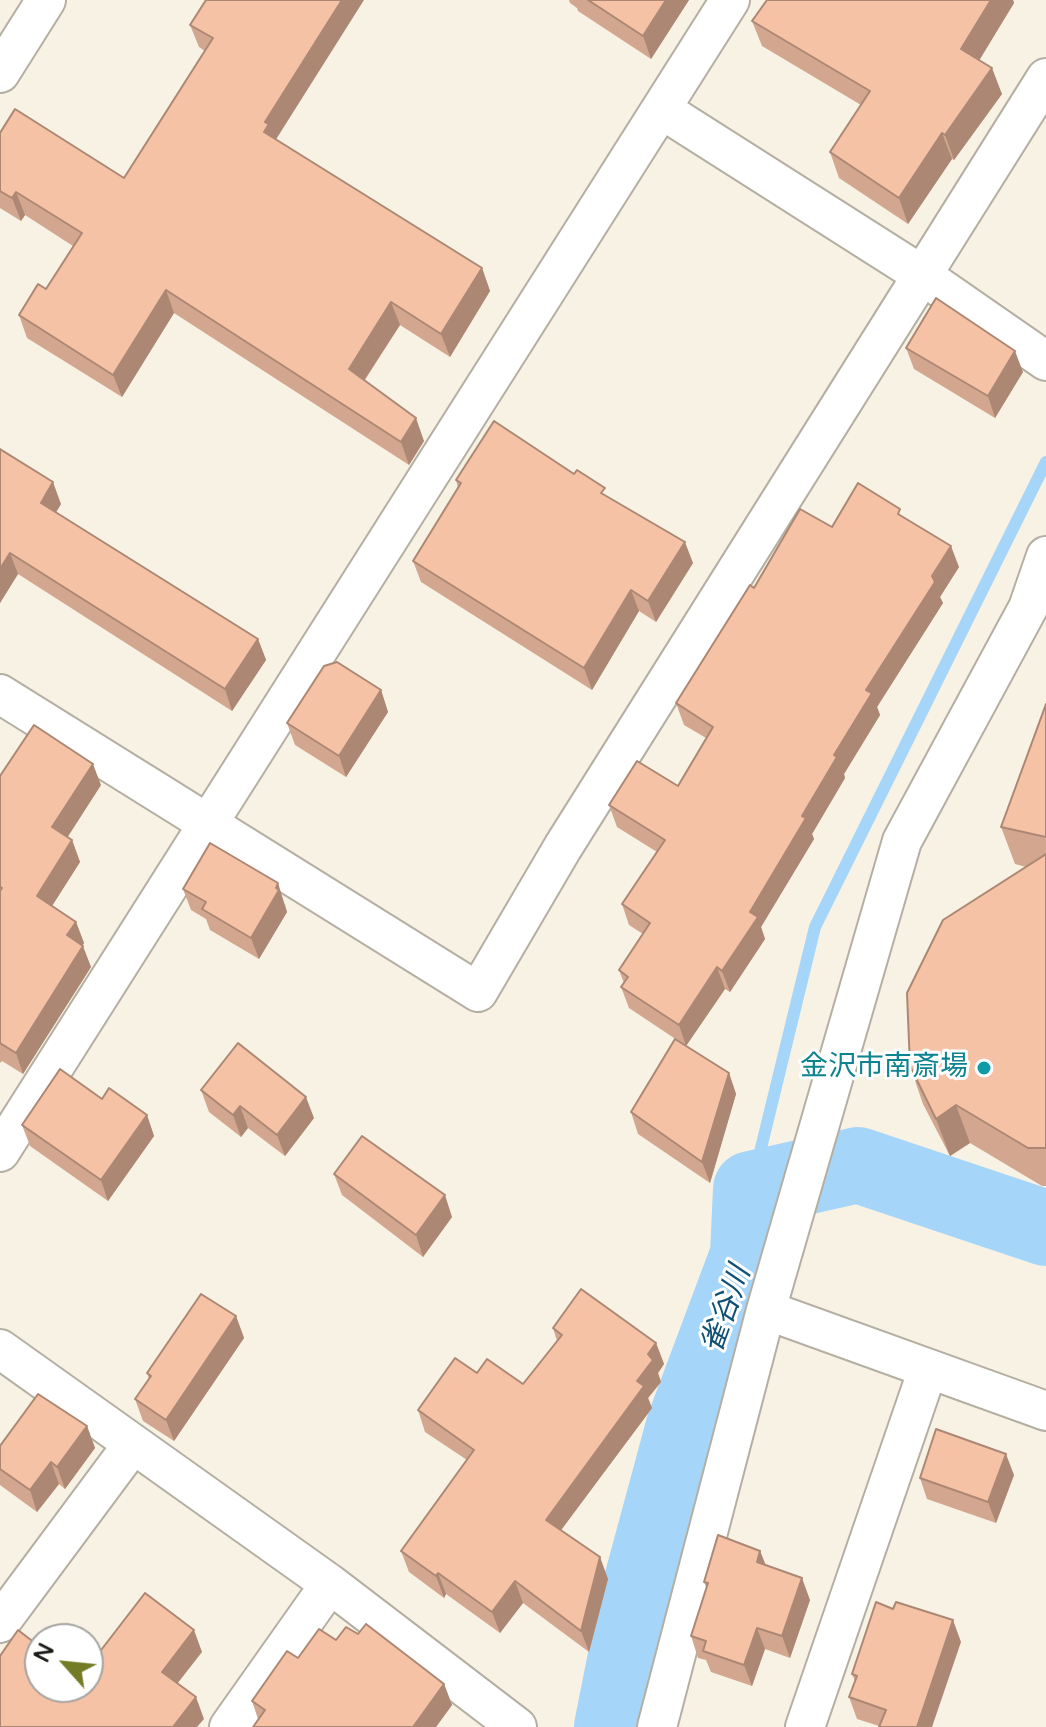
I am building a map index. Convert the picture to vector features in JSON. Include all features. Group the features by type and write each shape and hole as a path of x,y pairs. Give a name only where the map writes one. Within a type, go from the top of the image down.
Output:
{"street":[{"path":"0,73 46,0"},
{"path":"0,1152 730,0"},
{"path":"0,694 478,992 563,847 1046,78"},
{"path":"661,109 922,275 1043,360"},
{"path":"657,1727 766,1310 902,841 1028,608 1046,556"},
{"path":"766,1310 1046,1411"},
{"path":"0,1349 330,1584 517,1727"},
{"path":"805,1727 928,1369"},
{"path":"0,1623 133,1444"},
{"path":"229,1727 330,1584"}],"building":[{"path":"206,0 342,0 265,122 269,124 264,132 482,268 441,334 391,302 349,369 416,418 401,442 166,290 113,375 19,315 38,284 46,289 82,233 16,192 12,198 0,191 0,133 15,109 124,178 213,38 190,25"},
{"path":"588,0 666,0 643,36"},
{"path":"767,0 991,0 961,49 992,68 945,135 942,133 899,198 830,152 870,91 752,21"},
{"path":"936,298 1015,351 988,396 906,348"},
{"path":"494,421 574,474 577,470 605,488 601,493 685,542 648,601 631,590 584,668 413,561 461,483 456,480"},
{"path":"0,449 53,482 41,503 258,639 225,689 10,553 0,569"},
{"path":"858,483 900,509 898,514 951,546 932,576 935,582 866,690 872,693 834,755 837,757 802,816 806,818 750,912 758,917 722,971 717,967 679,1025 621,987 628,977 619,970 650,923 622,904 665,840 609,805 637,761 678,786 713,727 676,703 750,585 754,588 800,509 832,527"},
{"path":"337,662 381,690 339,756 287,723 324,666"},
{"path":"1046,704 1046,837 1001,827"},
{"path":"34,725 93,764 52,827 72,840 37,896 76,922 67,935 83,946 16,1053 0,1043 0,776"},
{"path":"210,843 278,883 276,888 279,890 251,938 202,909 206,902 183,889"},
{"name":"金沢市南斎場","path":"1046,854 1046,1148 1028,1148 956,1105 936,1119 910,1066 907,993 943,920"},
{"path":"675,1039 729,1073 702,1162 631,1112"},
{"path":"238,1043 306,1097 277,1135 240,1106 233,1115 201,1090"},
{"path":"60,1069 102,1099 109,1088 147,1115 101,1180 22,1125"},
{"path":"362,1136 445,1195 416,1235 334,1174"},
{"path":"581,1289 656,1343 648,1354 653,1360 637,1381 644,1386 546,1520 600,1557 581,1631 515,1581 492,1612 401,1551 474,1450 418,1410 455,1358 477,1373 487,1359 523,1384 562,1335 553,1328"},
{"path":"201,1294 236,1316 166,1420 135,1399 151,1376 147,1373"},
{"path":"38,1394 87,1426 57,1467 51,1462 30,1490 0,1469 0,1446"},
{"path":"936,1429 1006,1454 988,1502 920,1478"},
{"path":"718,1535 760,1551 757,1562 802,1578 782,1636 757,1628 744,1665 703,1651 706,1641 691,1636 708,1583 704,1582"},
{"path":"145,1593 194,1630 162,1672 196,1697 173,1727 0,1727 0,1656 18,1630 24,1635 24,1703 104,1703 104,1646"},
{"path":"876,1602 893,1609 896,1602 953,1620 917,1727 879,1727 886,1710 849,1697 857,1676 852,1674"},
{"path":"366,1624 444,1684 413,1727 253,1727 265,1710 252,1701 287,1651 298,1658 319,1629 336,1640 346,1627 358,1634"}],"waterway":[{"path":"751,1189 815,927 1046,462"},
{"name":"雀谷川","path":"612,1727 638,1596 684,1426 748,1255 751,1189 858,1165 1046,1228"}],"place":[{"name":"金沢市南斎場","path":"984,1068"}]}
